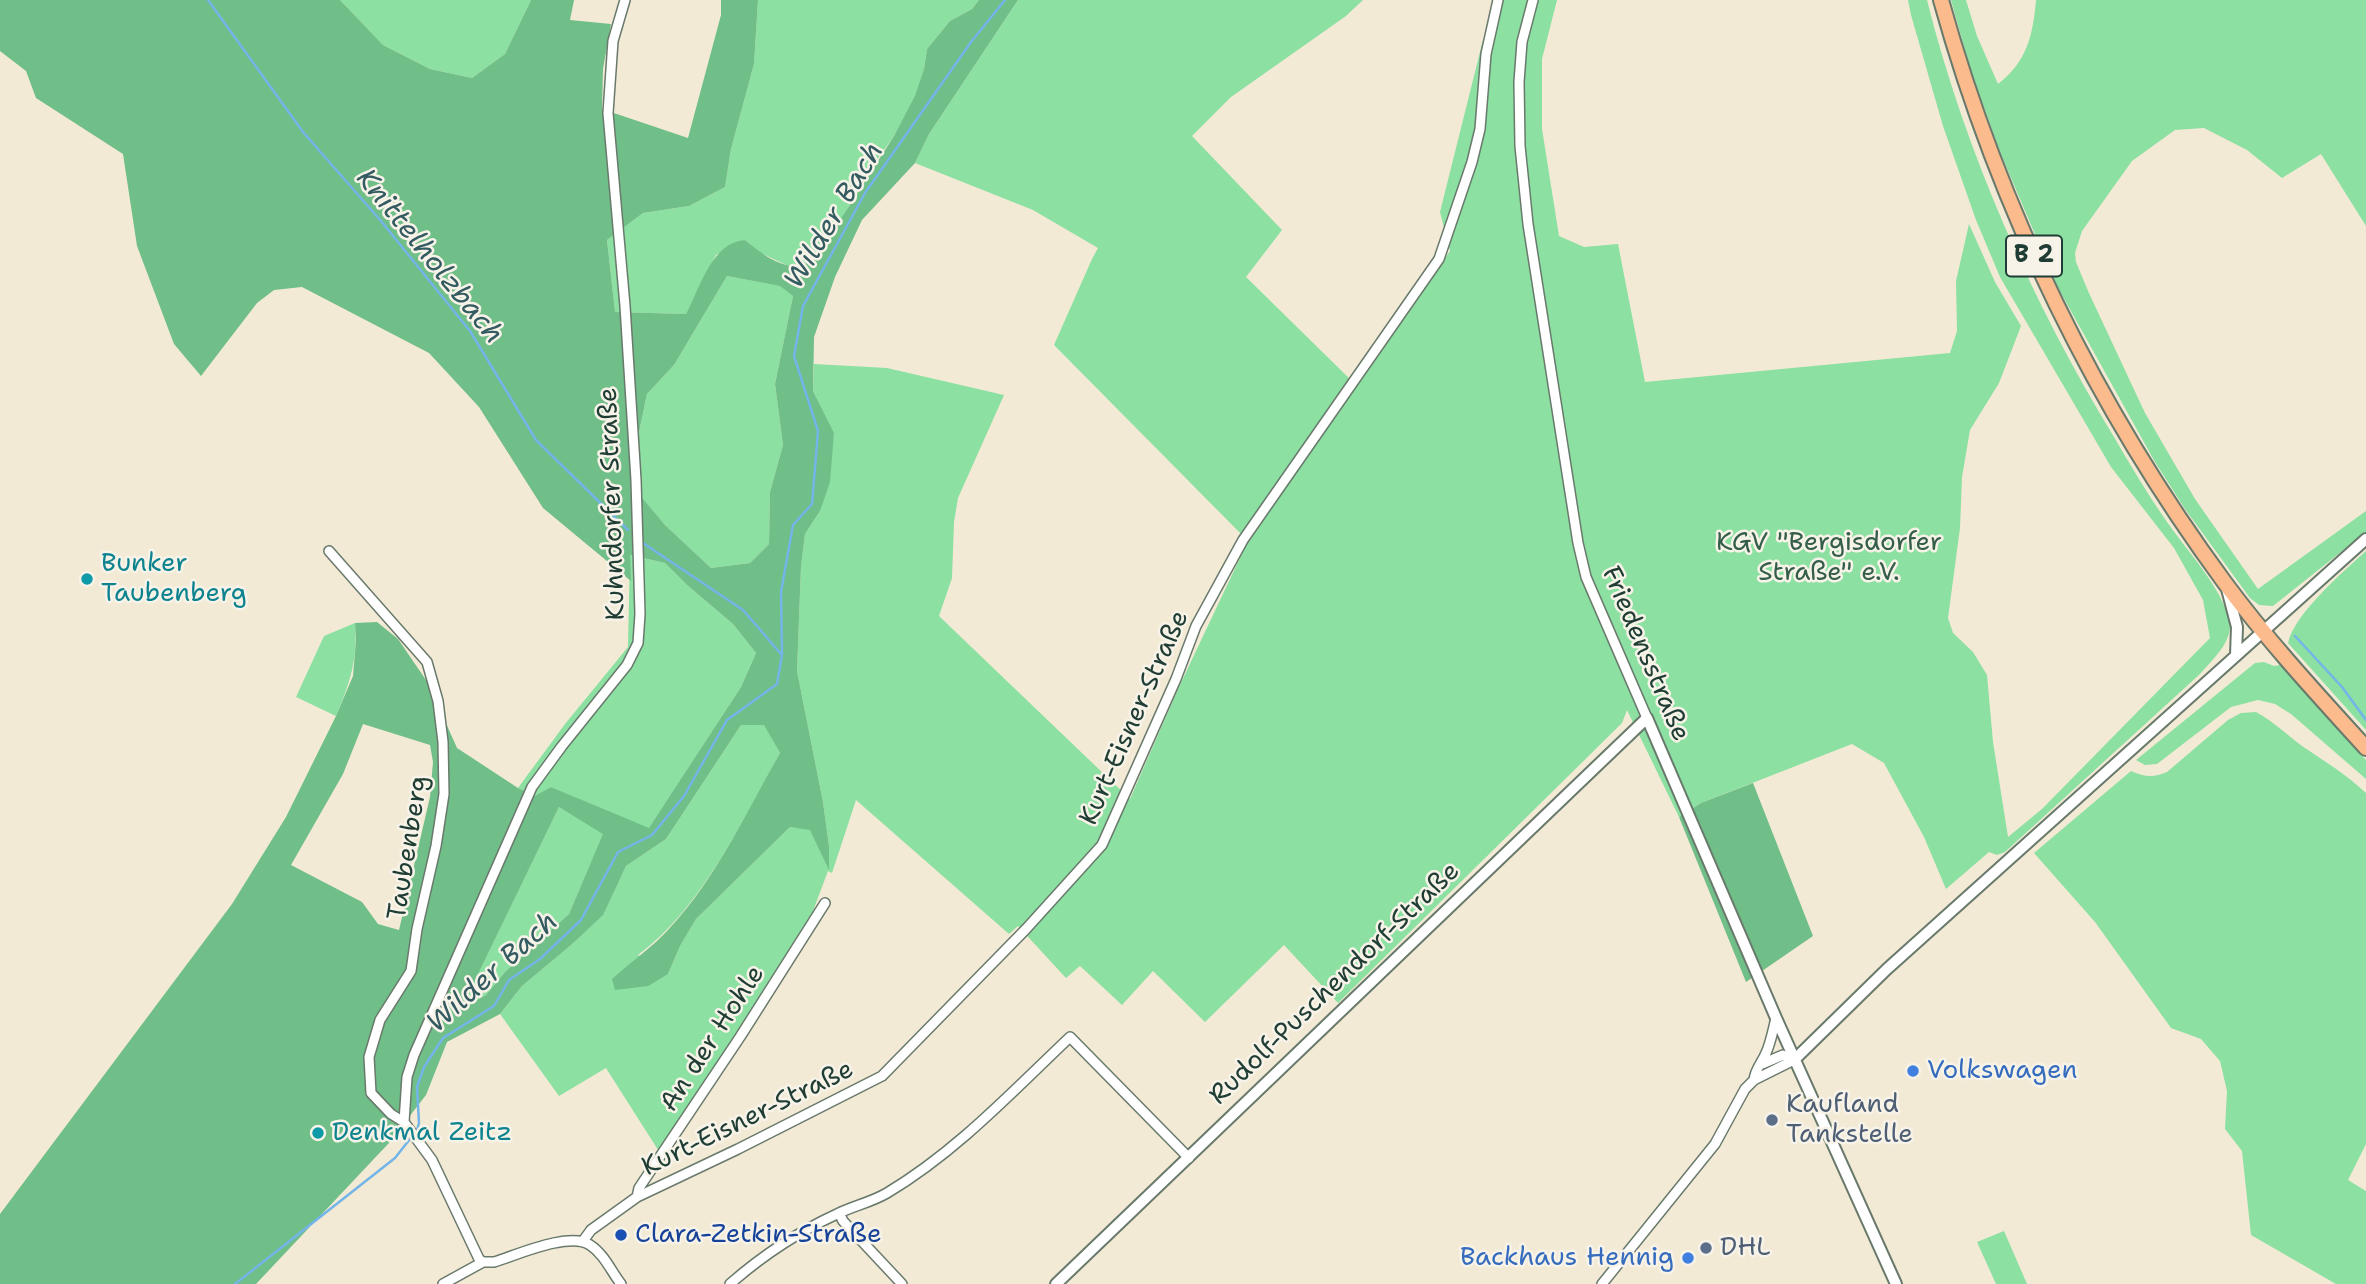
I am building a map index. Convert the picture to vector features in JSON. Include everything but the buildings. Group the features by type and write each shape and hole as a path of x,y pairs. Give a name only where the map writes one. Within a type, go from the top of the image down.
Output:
{"main road":[{"name":"B 2","path":"1941,0 2000,179 2061,315 2149,470 2226,583 2263,631 2366,748"}],"street":[{"name":"Kuhndorfer Straße","path":"406,1126 407,1077 414,1055 532,787 627,665 638,643 640,614 636,489 625,306 608,113 613,41 625,0"},
{"name":"Kurt-Eisner-Straße","path":"583,1241 591,1230 637,1197 882,1076 1026,929 1102,845 1176,679 1196,626 1242,540 1439,259 1472,162 1480,129 1486,54 1499,0"},
{"name":"Friedensstraße","path":"1533,0 1522,42 1519,82 1520,146 1528,224 1576,530 1586,577 1794,1060 1896,1284"},
{"path":"1602,1284 1715,1144 1741,1096 1754,1080 1794,1060 1886,969 2366,539"},
{"name":"Taubenberg","path":"329,551 427,662 438,701 443,742 444,794 436,846 417,929 411,971 405,985 380,1020 369,1056 372,1093 406,1126"},
{"path":"2226,583 2237,627 2236,655"},
{"name":"Rudolf-Puschendorf-Straße","path":"1056,1284 1647,718"},
{"name":"An der Hohle","path":"637,1197 639,1188 825,904"},
{"path":"1762,1064 1776,1018"},
{"path":"730,1284 777,1247 839,1213 886,1194 958,1143 1070,1037 1189,1158"},
{"path":"1754,1080 1756,1070 1762,1064 1783,1055 1794,1060"},
{"path":"406,1126 438,1172 479,1259 483,1262"},
{"path":"839,1213 843,1221 902,1284"},
{"path":"443,1284 483,1262 494,1262 563,1241 583,1241 603,1257 621,1284"}],"green space":[{"path":"0,0 340,0 383,45 430,69 472,78 505,54 531,0 574,0 570,20 611,24 603,69 602,109 688,138 721,15 721,0 758,0 754,64 731,149 725,187 689,206 643,213 607,240 615,312 686,314 708,268 724,249 734,243 745,240 771,259 786,265 802,265 817,256 894,136 915,96 927,49 950,21 972,9 979,0 1018,0 929,134 915,163 862,220 835,277 814,337 813,391 834,433 830,482 820,511 805,534 797,671 823,802 829,846 829,870 810,830 790,827 696,919 668,974 648,986 615,990 612,979 657,941 694,899 740,827 780,753 764,725 741,725 666,839 626,866 603,915 522,986 500,1014 447,1042 426,1095 388,1144 256,1284 0,1284 0,1214 232,904 286,817 353,676 355,623 377,622 398,639 428,683 457,748 535,796 551,787 649,828 741,687 756,653 733,624 665,563 630,555 631,581 543,508 479,407 429,353 302,287 274,290 257,303 201,376 174,344 137,246 123,154 36,98 26,71 0,51","holes":["727,276 780,286 793,296 775,384 783,445 770,492 769,544 750,563 711,568 665,525 642,498 638,437 647,394 674,365","363,724 430,745 433,762 430,797 399,930 378,924 362,902 291,865 343,774","559,807 603,834 569,914 505,972 486,995 461,1009"]},
{"path":"340,0 531,0 505,54 472,78 430,69 383,45"},
{"path":"758,0 979,0 972,9 950,21 927,49 916,96 894,136 866,175 835,231 817,256 802,265 786,265 761,253 745,240 716,255 686,314 615,312 607,240 643,213 689,206 725,187 731,149 754,64"},
{"name":"KGV \"Bergisdorfer Straße\" e.V.","path":"1018,0 1363,0 1346,16 1231,97 1192,136 1282,230 1246,277 1356,385 1450,251 1440,212 1483,40 1502,0 1557,0 1542,59 1542,129 1559,236 1584,247 1618,244 1645,382 1950,353 1957,331 1956,281 1969,224 1995,282 2021,326 1999,383 1970,430 1962,477 1960,528 1948,618 1953,633 1973,652 1987,675 1993,742 2008,837 2042,809 2210,638 2203,600 2174,548 2111,467 2000,277 1976,220 1943,126 1911,15 1908,0 1927,0 1961,114 2004,226 2029,280 2084,386 2133,470 2223,602 2230,623 2227,640 2200,674 2005,852 1997,855 1989,852 1946,889 1924,837 1884,763 1852,744 1701,803 1679,817 1627,710 1622,723 1338,1003 1284,945 1205,1022 1153,971 1122,1005 1080,966 1066,978 1018,926 1009,934 856,800 832,873 828,871 813,911 660,1153 606,1068 559,1096 500,1014 522,986 602,915 626,866 666,839 741,725 764,724 780,753 719,862 701,888 661,936 638,955 668,974 696,919 790,827 810,829 829,868 823,802 797,671 805,534 820,511 834,434 813,391 814,364 887,368 1004,395 958,498 954,522 952,578 939,616 1130,799 1178,689 1248,541 1054,345 1098,248 1033,210 915,163 929,134"},
{"path":"1951,0 1966,0 1977,36 1998,84 2016,67 2027,47 2036,0 2366,0 2366,226 2321,154 2282,178 2247,150 2204,128 2175,130 2132,161 2082,231 2075,253 2088,291 2145,413 2195,499 2258,589 2366,511 2366,532 2273,606 2259,605 2250,598 2185,509 2155,462 2057,286 2000,152 1970,68"},
{"path":"727,276 781,286 793,296 775,384 783,445 770,492 769,544 750,563 711,568 665,525 642,499 638,437 647,394 674,365"},
{"path":"2366,551 2366,730 2288,643 2292,632 2310,606"},
{"path":"630,555 665,563 733,624 756,653 741,687 649,829 551,787 536,797 518,788 565,724 628,647"},
{"path":"355,623 352,671 336,716 296,697 324,636"},
{"path":"2255,663 2280,665 2366,760 2366,779 2291,714 2275,704 2258,700 2231,707 2157,764 2145,765 2136,760"},
{"path":"2256,712 2366,793 2366,1144 2348,1180 2366,1191 2366,1284 2336,1284 2251,1235 2242,1151 2225,1129 2227,1091 2220,1061 2201,1039 2171,1028 2095,922 2034,853 2131,771 2149,776 2167,772 2228,720 2241,713"},
{"path":"1753,783 1813,936 1746,982 1679,817 1701,803"},
{"path":"559,807 604,833 569,914 505,972 486,995 460,1010"},
{"path":"2004,1231 2027,1284 1996,1284 1977,1242"}],"waterway":[{"name":"Knittelholzbach","path":"208,0 303,132 381,221 470,331 536,440 628,530"},
{"name":"Wilder Bach","path":"235,1284 395,1158 417,1130 417,1087 424,1067 443,1038 494,1006 509,980 540,959 581,920 618,852 652,835 684,796 727,720 777,684 782,655 781,592 793,525 812,504 818,431 794,356 803,306 865,193 971,42 1005,0"},
{"name":"Knittelholzbach","path":"643,543 743,610 781,654"},
{"path":"2295,636 2342,687 2366,720"}],"place":[{"name":"Bunker Taubenberg","path":"87,579"},
{"name":"Volkswagen","path":"1913,1071"},
{"name":"Kaufland Tankstelle","path":"1772,1120"},
{"name":"Denkmal Zeitz","path":"318,1133"},
{"name":"Clara-Zetkin-Straße","path":"621,1235"},
{"name":"DHL","path":"1706,1248"},
{"name":"Backhaus Hennig","path":"1688,1258"}]}
